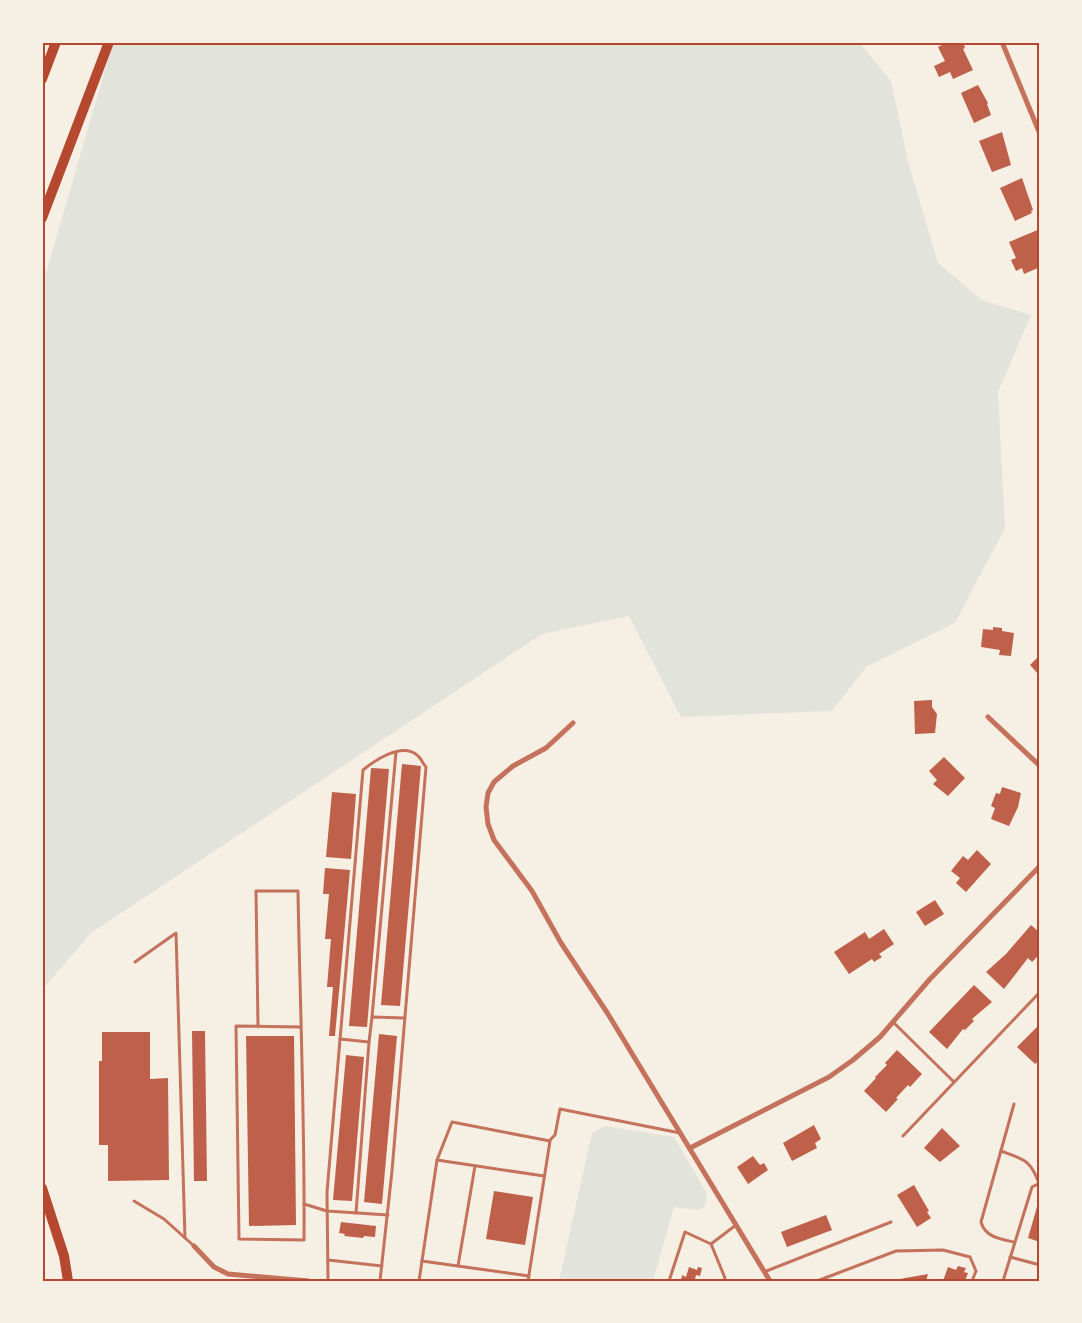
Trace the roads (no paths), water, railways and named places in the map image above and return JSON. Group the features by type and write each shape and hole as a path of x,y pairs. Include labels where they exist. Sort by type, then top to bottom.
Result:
{"highway":[{"path":"42,79 56,42"},
{"path":"42,218 109,42"},
{"path":"42,1188 64,1256 68,1281"}],"street":[{"path":"1002,42 1040,134"},
{"path":"988,717 1040,766"},
{"path":"573,723 546,748 513,766 494,782 488,793 486,807 488,824 494,840 532,891 561,943 608,1014 770,1281"},
{"path":"690,1148 829,1077 853,1060 880,1037 930,979 1040,866"},
{"path":"194,1246 214,1267 228,1274 309,1281"}],"lane":[{"path":"328,1281 327,1192 363,770 374,760 403,750 417,754 426,768 381,1281"},
{"path":"356,1213 369,1042 396,752"},
{"path":"258,1027 256,891 298,891 301,1027 304,1240 239,1239 236,1026 258,1027 301,1027"},
{"path":"135,962 176,933 185,1238"},
{"path":"903,1136 1040,992"},
{"path":"372,1017 405,1018"},
{"path":"893,1022 954,1082"},
{"path":"340,1039 369,1042"},
{"path":"1014,1104 981,1222 982,1228 987,1233 996,1238 1014,1242"},
{"path":"528,1281 549,1141 555,1136 560,1109 680,1132"},
{"path":"419,1281 437,1160 452,1122 549,1141"},
{"path":"1001,1151 1028,1162 1034,1169 1039,1183 1032,1187 1003,1281"},
{"path":"437,1160 544,1176"},
{"path":"458,1266 475,1166"},
{"path":"134,1201 164,1219 194,1246"},
{"path":"304,1204 327,1211 388,1215"},
{"path":"764,1272 891,1222"},
{"path":"711,1244 737,1224"},
{"path":"669,1281 685,1232 711,1244 725,1278 724,1281"},
{"path":"817,1281 896,1251 944,1250 970,1257 976,1271 972,1281"},
{"path":"1010,1257 1040,1265"},
{"path":"328,1260 382,1266"},
{"path":"422,1261 529,1276"}]}
